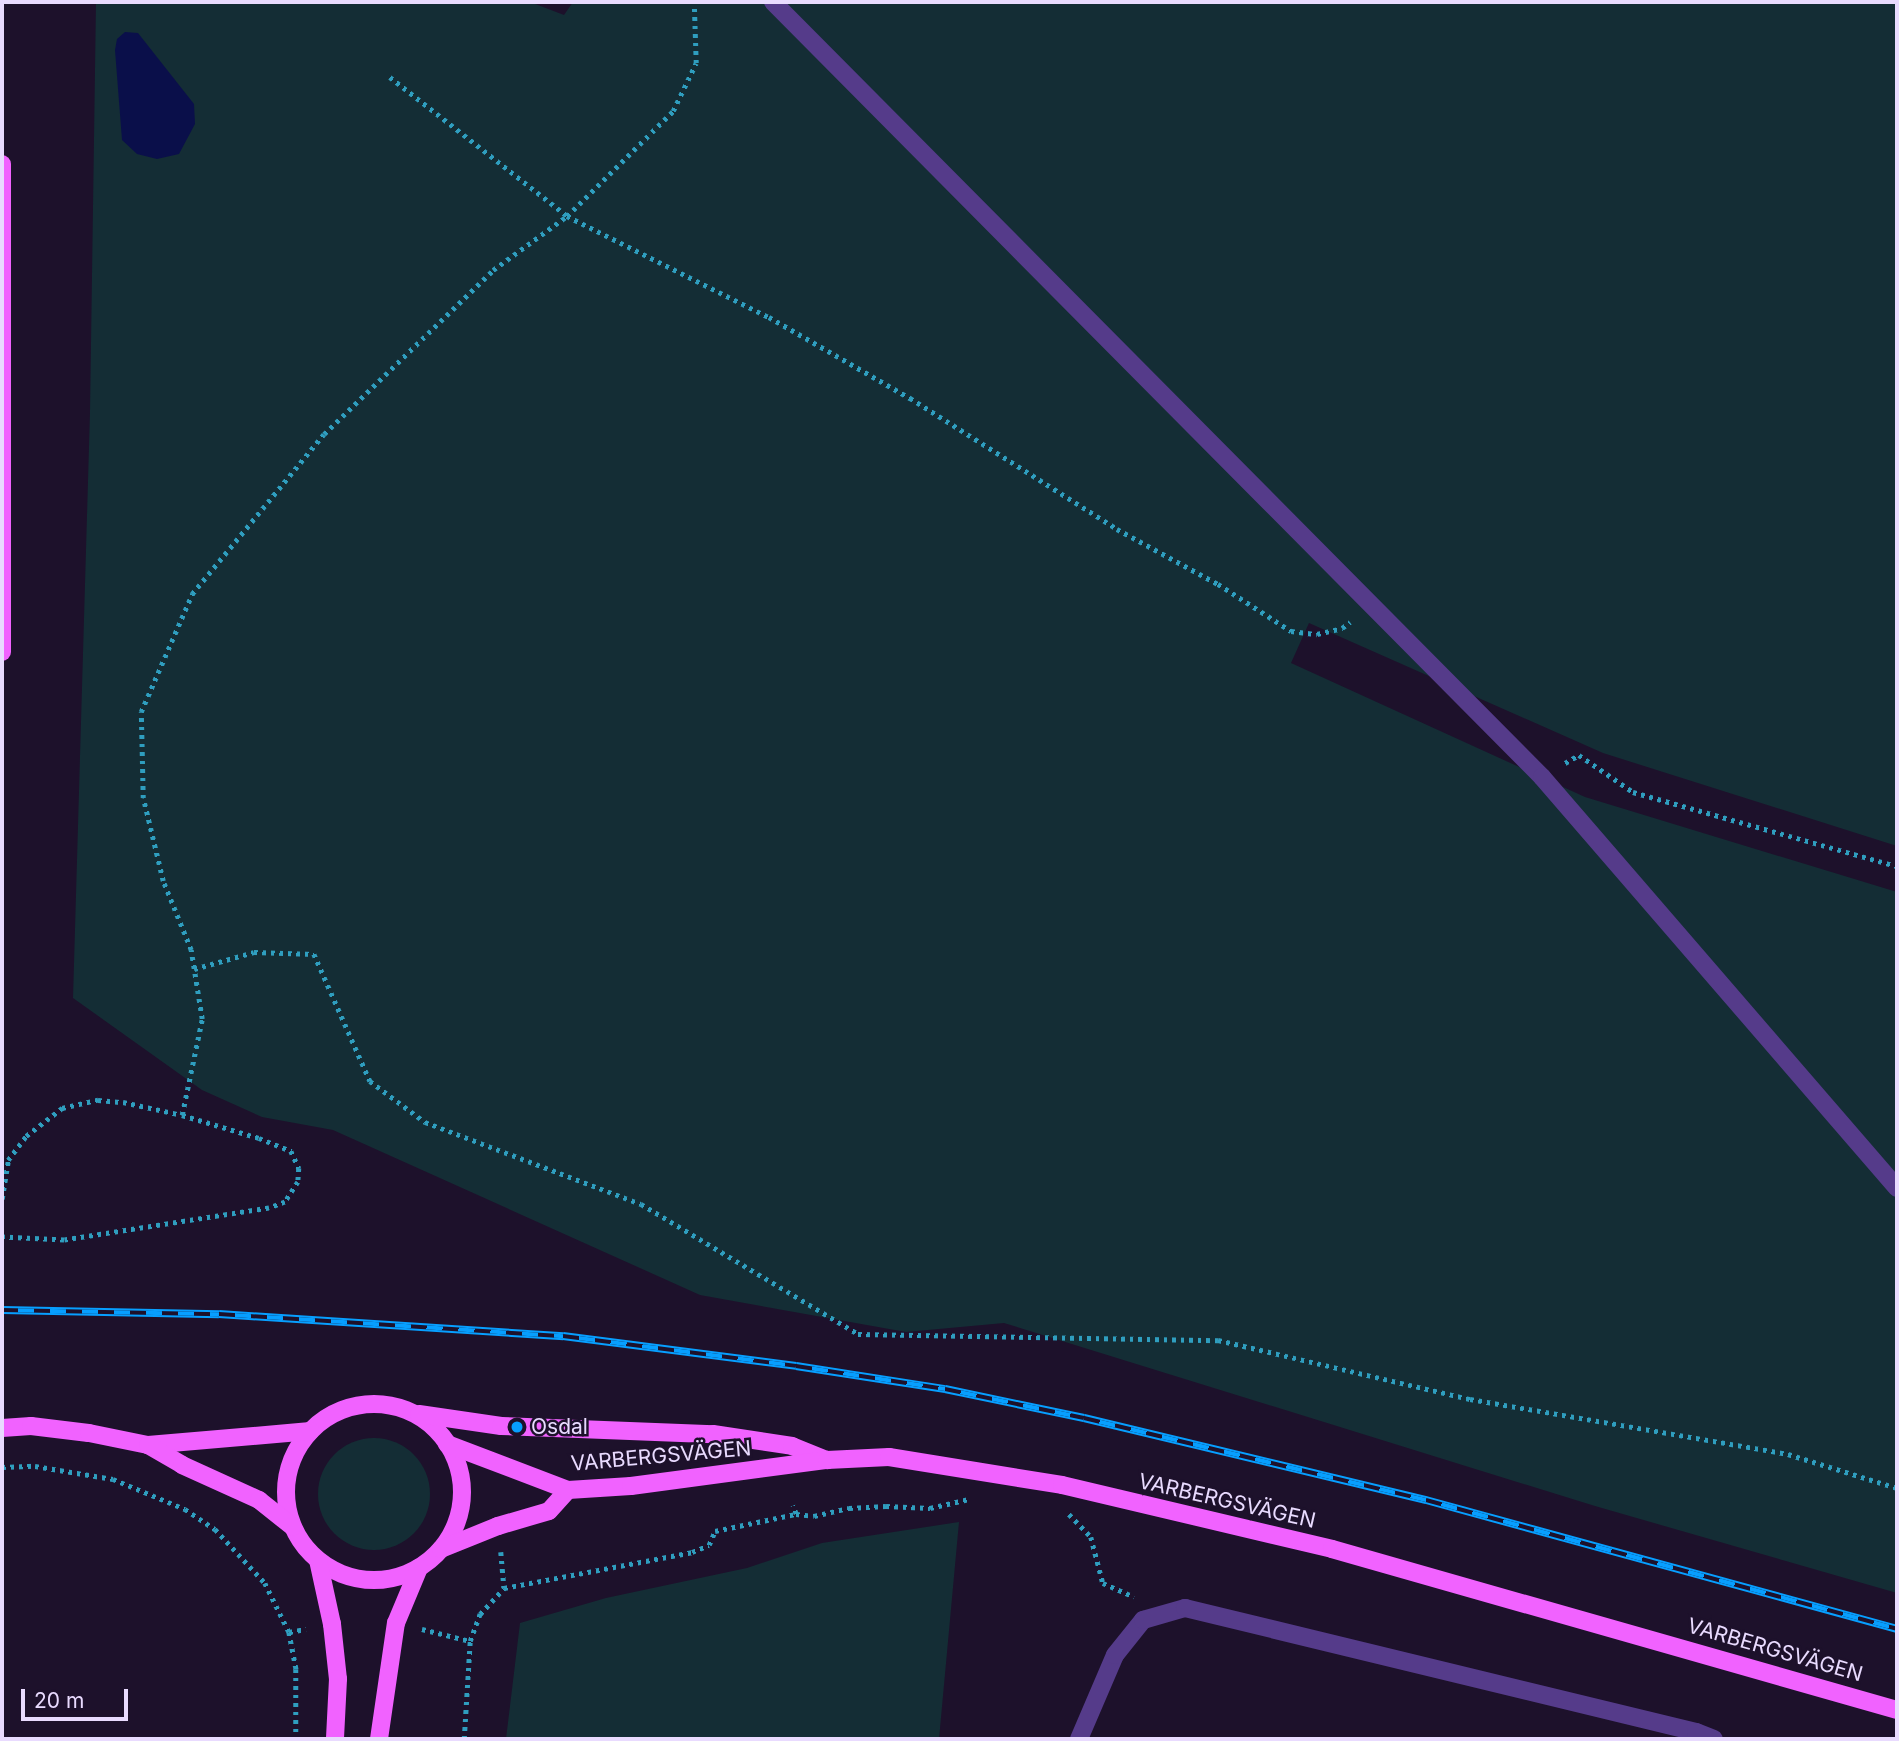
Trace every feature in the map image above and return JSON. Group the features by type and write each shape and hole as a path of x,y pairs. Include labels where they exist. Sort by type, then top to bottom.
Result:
{"main road":[{"path":"2,163 2,652"},
{"path":"293,1527 286,1499 289,1469 310,1431 332,1415 358,1406 386,1405 411,1413 501,1426 713,1434 792,1446 827,1460"},
{"path":"411,1413 431,1426 447,1444 458,1469 461,1497 455,1524 441,1549"},
{"path":"2,1428 31,1426 148,1445 310,1431"},
{"name":"VARBERGSVÄGEN","path":"447,1444 533,1474 568,1490 631,1486 827,1460 888,1457 1062,1485 1385,1563 1897,1710"},
{"path":"148,1445 182,1465 259,1500 293,1527 318,1560 349,1577 373,1580 397,1577 419,1568 441,1549 498,1526 549,1511 568,1490"},
{"path":"318,1560 332,1624 338,1679 335,1739"},
{"path":"379,1739 396,1623 419,1568"}],"street":[{"path":"773,2 1542,777 1897,1188"},
{"path":"1079,1739 1115,1655 1143,1620 1185,1608 1696,1732 1714,1739"}],"path":[{"path":"182,1115 202,1019 191,950 163,881 143,798 141,712 192,594 324,434 493,270 566,216 673,111 696,63 694,2"},
{"path":"390,77 566,216 769,317 909,398 1117,529 1217,584 1292,631 1317,634 1342,628 1373,604"},
{"path":"1542,777 1580,755 1633,792 1897,866"},
{"path":"194,969 254,952 314,954 370,1081 425,1122 640,1204 858,1334 1218,1340 1470,1399 1788,1454 1897,1488"},
{"path":"2,1199 8,1160 26,1136 62,1108 98,1100 123,1102 182,1115 259,1138 292,1151 299,1168 298,1182 285,1202 270,1208 64,1240 2,1237"},
{"path":"2,1467 35,1466 113,1479 185,1509 215,1529 265,1583 289,1632 296,1669 296,1739"},
{"path":"464,1739 470,1641 480,1615 504,1588 692,1552 709,1545 715,1531 796,1514 814,1516 849,1508 886,1506 930,1508 992,1496 1007,1475"},
{"path":"1062,1485 1070,1518 1091,1537 1103,1583 1170,1613"},
{"path":"793,1506 796,1514"}],"shaded area":[{"path":"96,2 530,2 564,15 573,2 1897,2 1897,846 1603,753 1309,623 1291,663 1585,797 1897,892 1897,1593 1595,1506 1004,1323 906,1332 700,1295 333,1130 262,1117 202,1090 73,998 90,412"},
{"path":"125,32 138,33 194,104 195,124 179,154 157,159 137,154 122,140 115,50 117,39"},
{"path":"374,1438 396,1442 414,1454 426,1472 430,1494 426,1516 414,1534 396,1546 374,1550 352,1546 334,1534 322,1516 318,1494 322,1472 334,1454 352,1442"},
{"path":"959,1522 939,1739 506,1739 520,1623 606,1598 747,1568 822,1543"}],"railway":[{"path":"2,1310 219,1314 563,1336 796,1366 945,1389 1084,1418 1426,1500 1897,1629"}],"place":[{"name":"Osdal","path":"517,1427"}]}
